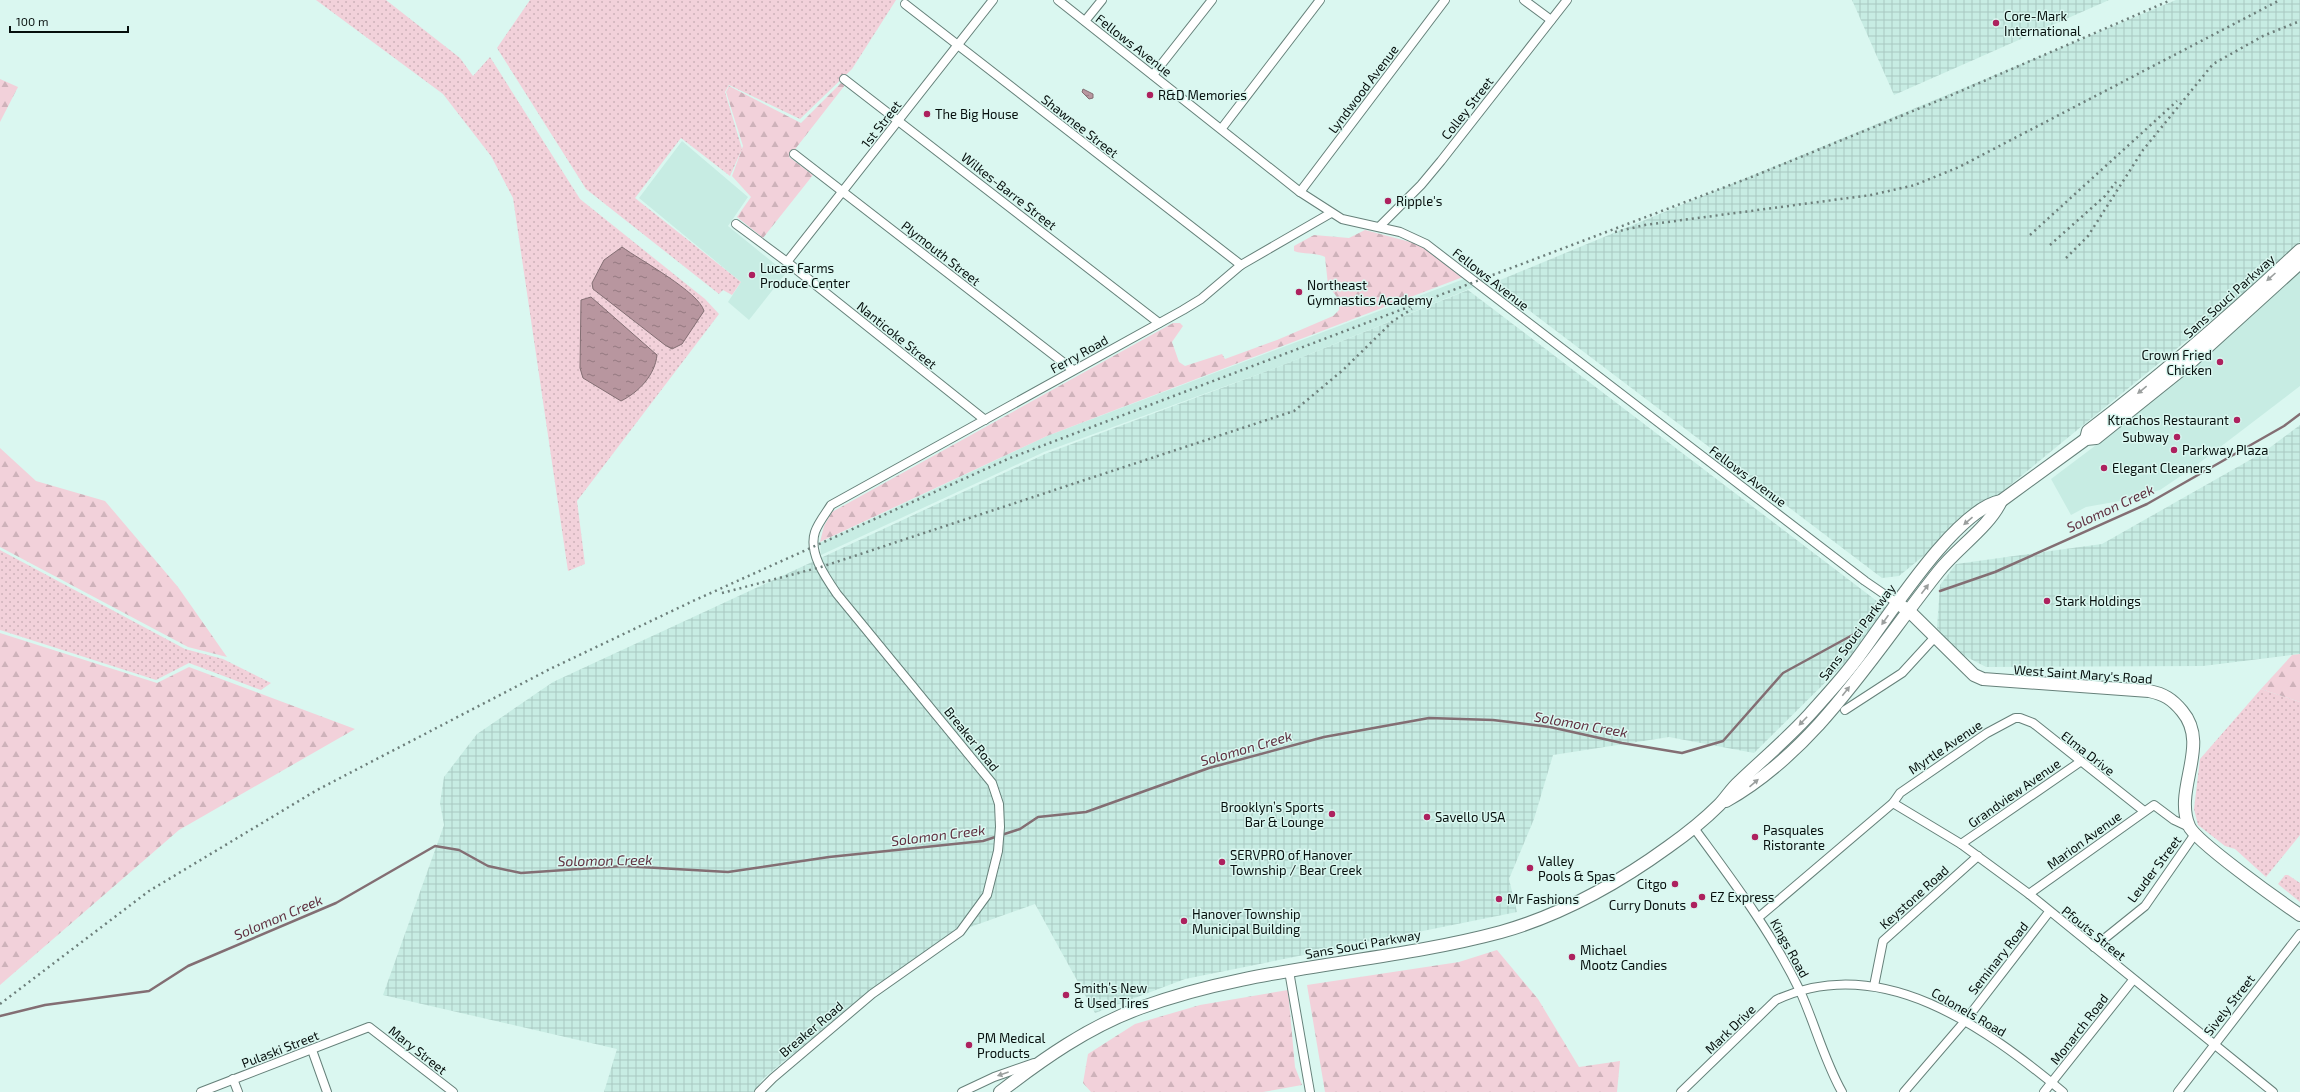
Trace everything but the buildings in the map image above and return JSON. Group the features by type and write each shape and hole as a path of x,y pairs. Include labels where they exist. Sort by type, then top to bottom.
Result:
{"main road":[{"name":"Sans Souci Parkway","path":"2086,439 2088,431 2143,389 2212,331 2300,250"},
{"name":"Sans Souci Parkway","path":"1000,1092 1040,1061 1101,1025 1136,1009 1216,985 1464,940 1502,931 1537,920 1606,888 1638,868 1694,828 1721,804 1736,785 1808,716 1854,663 1897,603 1932,558 1965,523 1990,503 2001,501 2086,439 2096,438 2172,377 2300,263"},
{"name":"Sans Souci Parkway","path":"1721,804 1747,789 1795,748 1833,708 1950,558 1995,514 2001,501"},
{"name":"West Saint Mary's Road","path":"1897,603 1909,611 1974,675 1983,679 2149,691 2168,697 2184,713 2194,739 2185,803 2192,830"},
{"path":"2192,830 2300,915"}],"street":[{"name":"1st Street","path":"787,262 843,193 993,0"},
{"name":"Fellows Avenue","path":"1058,0 1222,128 1300,192 1342,219 1380,226 1413,236 1426,244 1865,581 1897,603"},
{"path":"1085,21 1102,0"},
{"path":"1153,75 1212,0"},
{"path":"1222,128 1320,0"},
{"name":"Lyndwood Avenue","path":"1300,192 1445,0"},
{"path":"1524,0 1551,20"},
{"name":"Colley Street","path":"1380,226 1421,185 1441,161 1567,0"},
{"name":"Shawnee Street","path":"905,4 957,47 1241,265"},
{"name":"Wilkes-Barre Street","path":"844,79 899,120 1159,323"},
{"name":"Plymouth Street","path":"794,154 1073,370"},
{"name":"Ferry Road","path":"831,505 1201,299 1241,265 1332,213"},
{"name":"Nanticoke Street","path":"736,224 787,262 985,420"},
{"name":"Breaker Road","path":"759,1092 784,1068 872,994 960,932 987,895 998,851 1000,827 999,804 992,783 837,594 826,577 813,545 815,532 831,505"},
{"path":"1845,710 1902,673 1935,637"},
{"name":"Elma Drive","path":"2015,718 2020,718 2033,723 2080,762 2144,811"},
{"name":"Myrtle Avenue","path":"1759,917 1893,803 1900,793 1992,730 2015,718"},
{"name":"Grandview Avenue","path":"1961,844 2080,762"},
{"name":"Pfouts Street","path":"1893,803 1961,844 2029,894 2132,980 2273,1092"},
{"name":"Marion Avenue","path":"2029,894 2154,805 2174,820 2192,830"},
{"name":"Kings Road","path":"1694,828 1759,917 1800,992 1842,1092"},
{"name":"Leuder Street","path":"2094,947 2145,906 2192,830"},
{"name":"Keystone Road","path":"1874,986 1883,941 1978,856"},
{"name":"Seminary Road","path":"1904,1092 1965,1020 2049,912"},
{"name":"Sively Street","path":"2178,1092 2300,934"},
{"path":"1289,971 1310,1092"},
{"name":"Monarch Road","path":"2044,1092 2132,980"},
{"name":"Colonels Road","path":"1800,992 1828,986 1874,986 1920,998 1965,1020 2005,1047 2063,1092"},
{"name":"Mark Drive","path":"1681,1092 1776,1000 1800,992"},
{"name":"Pulaski Street","path":"201,1092 368,1027"},
{"name":"Mary Street","path":"368,1027 452,1092"},
{"path":"312,1050 328,1092"},
{"path":"962,1092 994,1077 1040,1061"},
{"path":"233,1079 238,1092"}],"shaded area":[{"path":"1852,0 2109,0 1894,95"},
{"path":"2176,0 2300,0 2300,242 2241,296 1899,576 1882,578 1493,283"},
{"path":"682,141 748,197 728,226 786,273 749,320 728,302 741,282 639,198"},
{"path":"2300,269 2300,386 2194,467 2160,490 2120,501 2086,507 2071,515 2051,479 2128,421"},
{"path":"1464,279 1474,287 1278,367 1044,452 821,555 820,543 1047,436"},
{"path":"1468,290 1886,608 1851,657 1754,753 1669,737 1553,755 1534,819 1509,879 1517,912 1185,979 1095,1013 1035,904 959,931 784,1061 763,1079 754,1092 604,1092 617,1049 383,995 444,825 440,803 444,777 477,734 553,682 1045,454 1278,367"},
{"path":"2300,425 2300,654 2203,666 1986,667 1959,653 1937,628 1940,585 1956,564 2102,544 2264,452"}],"green space":[{"path":"316,0 386,0 460,58 473,76 490,57 580,199 705,299 719,314 577,501 585,564 568,571 513,198 491,156 443,94"},
{"path":"530,0 896,0 852,69 800,119 729,85 725,92 742,149 730,176 681,138 635,198 741,282 732,295 723,290 719,294 586,189 497,48"},
{"path":"0,79 18,87 0,122"},
{"path":"841,83 845,85 789,157 813,175 763,238 737,217 751,197 732,176 743,146 726,92 729,86 801,123"},
{"path":"1365,230 1418,244 1463,277 1047,436 820,542 824,526 832,512 1173,323 1180,323 1183,326 1172,342 1179,362 1185,366 1222,354 1225,359 1277,340 1333,316 1339,310 1339,300 1328,285 1325,257 1294,251 1294,246 1314,235 1349,238"},
{"path":"0,448 36,481 105,501 178,587 227,657 188,647 0,547"},
{"path":"0,550 185,649 223,659 271,683 261,690 189,663 156,680 0,630"},
{"path":"0,633 157,683 189,667 355,729 179,830 0,985"},
{"path":"2300,654 2300,702 2261,689 2292,655"},
{"path":"2261,689 2300,702 2300,835 2266,877 2235,849 2225,846 2198,825 2194,809 2200,759"},
{"path":"2285,875 2288,875 2300,883 2300,902 2278,884"},
{"path":"1497,950 1538,999 1579,1067 1620,1061 1617,1092 1325,1092 1307,985 1459,962"},
{"path":"1288,990 1295,1067 1302,1085 1263,1092 1091,1092 1083,1083 1088,1054 1135,1024 1200,1005"}],"water":[{"path":"1083,89 1093,94 1093,98 1089,99 1082,92"},
{"path":"622,247 681,286 700,303 704,311 682,344 672,349 665,345 593,289 592,283 604,260"},
{"path":"591,297 657,355 653,369 645,382 634,393 621,401 583,378 580,368 581,300"}],"waterway":[{"name":"Solomon Creek","path":"1940,591 1995,572 2147,504 2284,426 2300,414"},
{"name":"Solomon Creek","path":"0,1016 45,1005 149,991 188,966 336,903 435,846 459,850 488,866 521,873 623,866 728,872 829,857 983,841 1020,829 1038,817 1086,812 1209,768 1324,737 1429,718 1493,720 1550,727 1622,743 1682,753 1723,741 1783,673 1858,632"}],"railway":[{"path":"0,1004 149,891 317,790 550,669 693,601 1010,458 1754,176 1940,100 2171,0"},
{"path":"1615,232 1645,225 1871,195 1915,185 1959,167 2280,0"},
{"path":"2066,258 2088,236 2143,150 2213,64 2263,36 2300,21"},
{"path":"2030,235 2177,101"},
{"path":"2050,245 2105,196 2116,182"},
{"path":"722,593 821,567 1294,411 1343,370 1393,321 1412,309"}],"place":[{"name":"Core-Mark International","path":"1996,23"},
{"name":"R&D Memories","path":"1150,95"},
{"name":"The Big House","path":"927,114"},
{"name":"Ripple's","path":"1388,201"},
{"name":"Lucas Farms Produce Center","path":"752,275"},
{"name":"Northeast Gymnastics Academy","path":"1299,292"},
{"name":"Crown Fried Chicken","path":"2220,362"},
{"name":"Ktrachos Restaurant","path":"2237,420"},
{"name":"Subway","path":"2177,437"},
{"name":"Parkway Plaza","path":"2174,450"},
{"name":"Elegant Cleaners","path":"2104,468"},
{"name":"Stark Holdings","path":"2047,601"},
{"name":"Brooklyn’s Sports Bar & Lounge","path":"1332,814"},
{"name":"Savello USA","path":"1427,817"},
{"name":"Pasquales Ristorante","path":"1755,837"},
{"name":"SERVPRO of Hanover Township / Bear Creek","path":"1222,862"},
{"name":"Valley Pools & Spas","path":"1530,868"},
{"name":"Citgo","path":"1675,884"},
{"name":"EZ Express","path":"1702,897"},
{"name":"Mr Fashions","path":"1499,899"},
{"name":"Curry Donuts","path":"1694,905"},
{"name":"Hanover Township Municipal Building","path":"1184,921"},
{"name":"Michael Mootz Candies","path":"1572,957"},
{"name":"Smith’s New & Used Tires","path":"1066,995"},
{"name":"PM Medical Products","path":"969,1045"}]}
